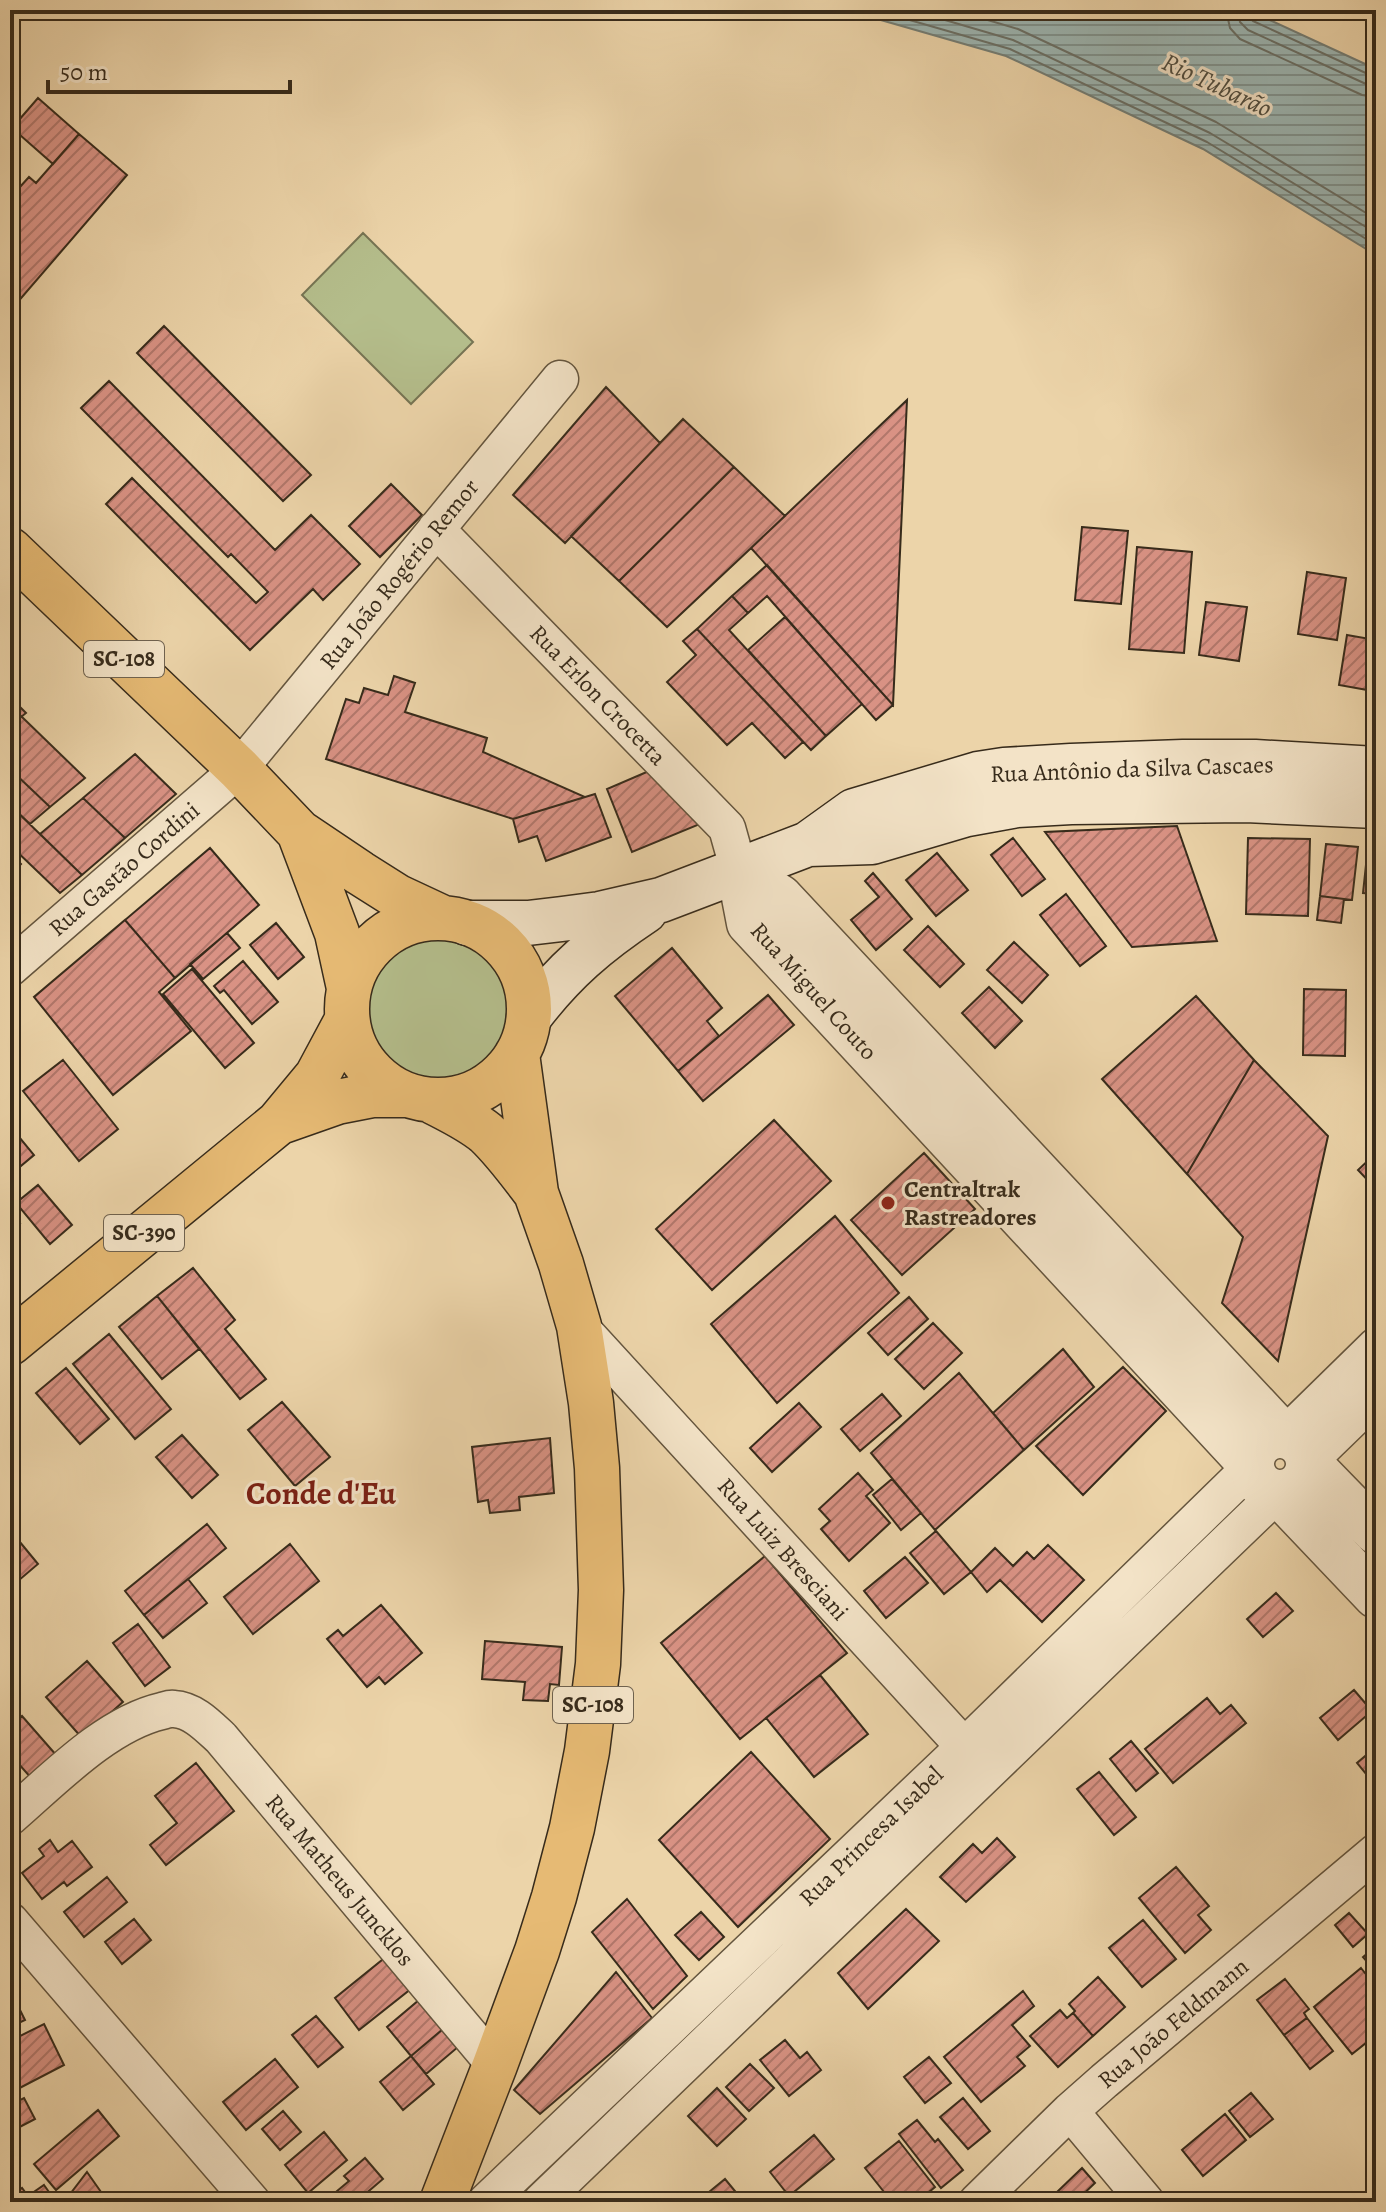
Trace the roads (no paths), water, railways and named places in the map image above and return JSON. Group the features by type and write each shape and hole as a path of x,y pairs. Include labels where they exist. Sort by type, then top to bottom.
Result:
{"main road":[{"name":"SC-108","path":"10,550 239,769 299,832 398,897 455,920"},
{"name":"SC-108","path":"299,832 337,933 348,1004"},
{"path":"455,920 494,937 514,959 527,987 523,1035 501,1075 481,1090 456,1099 418,1098 384,1083 366,1066 353,1044 348,1004 362,959 384,936 412,922 455,920"},
{"name":"SC-390","path":"10,1343 278,1123 317,1076 348,1004"},
{"name":"SC-108","path":"442,2202 537,1951 572,1828 587,1751 598,1664 601,1590 597,1468 591,1403 579,1326 536,1193 523,1035"},
{"name":"SC-390","path":"278,1123 337,1102 373,1095 418,1098"},
{"name":"SC-108","path":"418,1098 463,1117 486,1133 536,1193"}],"street":[{"name":"Rua João Rogério Remor","path":"239,769 560,379"},
{"name":"Rua Erlon Crocetta","path":"436,529 727,828 739,871"},
{"name":"Rua Antônio da Silva Cascaes","path":"455,920 528,923 600,914 661,900 808,844 854,811 955,779 1004,770 1071,784 1183,762 1314,783 1376,806"},
{"name":"Rua Gastão Cordini","path":"10,968 239,769"},
{"name":"Rua Antônio da Silva Cascaes","path":"1314,783 1376,769"},
{"name":"Rua Miguel Couto","path":"739,871 780,897 1376,1532"},
{"name":"Rua Miguel Couto","path":"739,871 749,923 1376,1596"},
{"name":"Rua Antônio da Silva Cascaes","path":"523,1035 550,989 577,961 661,900"},
{"path":"1029,1226 1063,1199"},
{"path":"1146,1352 1177,1322"},
{"name":"Rua Luiz Bresciani","path":"579,1326 976,1760"},
{"path":"1296,1449 1376,1346"},
{"path":"1296,1449 1376,1396"},
{"path":"1265,1479 1288,1491 1303,1480 1296,1449"},
{"name":"Rua Princesa Isabel","path":"541,2202 976,1760 1265,1479"},
{"name":"Rua Matheus Juncklos","path":"10,1817 114,1732 148,1714 174,1708 198,1717 221,1738 495,2065"},
{"name":"Rua Princesa Isabel","path":"486,2202 976,1760"},
{"name":"Rua João Feldmann","path":"977,2202 1070,2111 1376,1852"},
{"path":"10,1921 245,2200"},
{"path":"1070,2111 1146,2202"}],"water":[{"name":"Rio Tubarão","path":"846,10 1248,10 1376,69 1376,255 1203,149 1006,56"}],"place":[{"name":"Centraltrak Rastreadores","path":"888,1203"}],"district":[{"name":"Conde d'Eu","path":"321,1493"}]}
